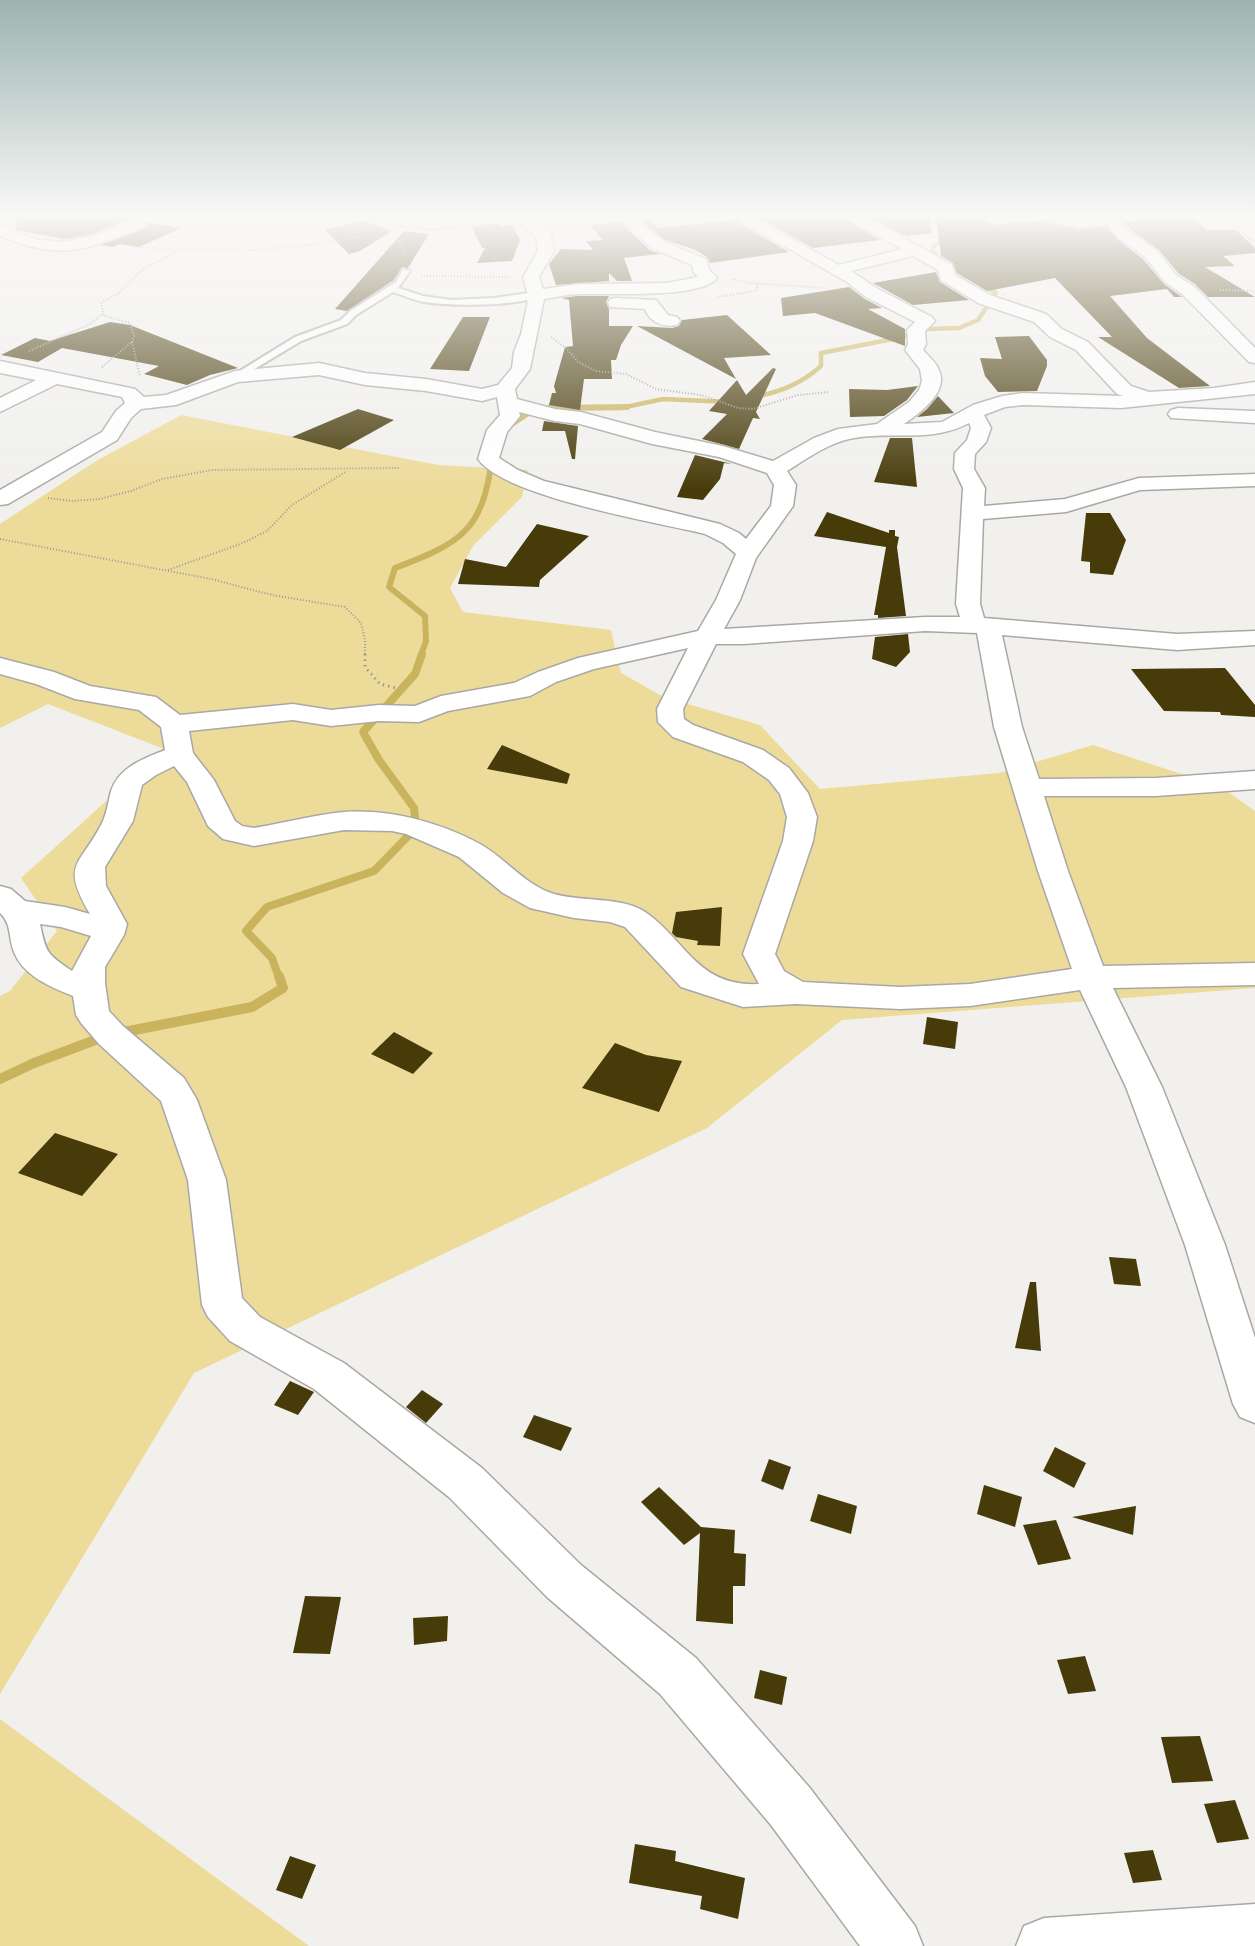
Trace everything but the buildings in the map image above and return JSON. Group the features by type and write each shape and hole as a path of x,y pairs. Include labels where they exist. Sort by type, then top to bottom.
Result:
{"street":[{"path":"533,309 521,369 506,396 510,416 497,430 488,455 491,462 505,472 554,492 712,529 731,537 748,553"},
{"path":"654,309 657,316 671,321"},
{"path":"882,429 901,418 927,394 932,381 931,371 915,356 914,350 917,344 916,330 926,321 904,309"},
{"path":"1013,309 1040,318 1056,333 1082,346 1124,390 1142,400 1144,408 1165,413 1255,417"},
{"path":"1207,309 1255,358"},
{"path":"0,367 128,393 134,400 169,401 235,377 319,369 365,379 482,395 506,396 555,415 581,418 652,438 723,452 775,469 785,485 782,506 748,553 728,600 670,709 671,722 684,731 753,756 780,774 794,793 802,817 798,841 759,954 772,978 796,993"},
{"path":"0,406 63,380"},
{"path":"775,469 821,442 845,433 882,429 919,431 947,427 973,413 1002,402 1023,399 1090,402 1142,400 1181,394 1214,394 1255,388"},
{"path":"3,497 110,436 134,400"},
{"path":"973,413 981,428 976,442 965,453 964,469 975,488 968,604 981,626 1008,727 1053,871 1090,977 1149,1097 1205,1245 1255,1404"},
{"path":"972,513 1066,505 1139,484 1255,480"},
{"path":"895,1946 790,1806 678,1676 564,1581 466,1483 329,1376 245,1329 222,1305 207,1180 189,1122 171,1087 111,1035 93,1015 89,989 89,967 111,924 90,887 89,874 92,862 119,819 129,782 177,739 269,714 305,713 331,718 380,713 410,715 452,702 521,690 547,677 609,657 708,636 744,637 925,624 981,626 1177,642 1253,644"},
{"path":"0,666 45,678 84,693 147,703 177,739 223,826 233,833 254,837 344,821 392,822 416,828 470,850 514,886 541,901 574,908 614,912 636,920 693,979 743,996 796,993 900,998 970,995 1090,977 1255,974"},
{"path":"1027,788 1156,787 1255,780"},
{"path":"9,903 109,931"},
{"path":"9,903 23,916 30,952 43,967 61,979 89,989"},
{"path":"1044,1946 1255,1932"}],"lane":[{"path":"235,377 298,339 344,322 360,309"}],"path":[{"path":"63,380 106,365 132,342 134,336 130,323 106,317 103,309"},
{"path":"24,353 90,324 104,313"},
{"path":"531,327 557,340 578,362 596,371 626,374 649,387 701,395 726,406 753,409 798,395 829,392"},
{"path":"132,342 140,374 134,400"},
{"path":"3,497 86,501 116,496 162,479 212,471 277,468 349,470 399,468"},
{"path":"167,571 237,547 252,539 276,524 284,511 319,486 349,470"},
{"path":"0,539 167,571 272,595 345,607 361,623 365,640 364,667 373,678 380,684 400,689 431,710"}],"shaded area":[{"path":"181,415 438,465 528,470 522,497 473,546 450,588 463,612 611,630 621,673 664,697 760,725 820,789 999,773 1093,745 1221,787 1255,811 1255,988 842,1020 707,1128 194,1373 0,1694 0,996 10,991 57,931 21,878 164,749 48,704 0,728 0,524 96,461"},
{"path":"0,1719 309,1946 0,1946"}],"waterway":[{"path":"754,397 773,393 806,378 821,366 821,353 898,338 927,329 959,328 978,320 985,309"},
{"path":"626,407 663,399 729,402"},
{"path":"550,408 626,407"},
{"path":"550,408 626,407"},
{"path":"506,428 528,413 550,408"},
{"path":"421,655 426,641 425,616 389,587 395,568 437,551 465,531 475,518 482,502 492,458"},
{"path":"279,978 272,958 246,931 267,907 374,871 416,828 414,808 379,760 363,732 415,674 422,654"},
{"path":"119,1033 252,1007 283,988 279,976"},
{"path":"0,1079 34,1063 106,1036"}]}
